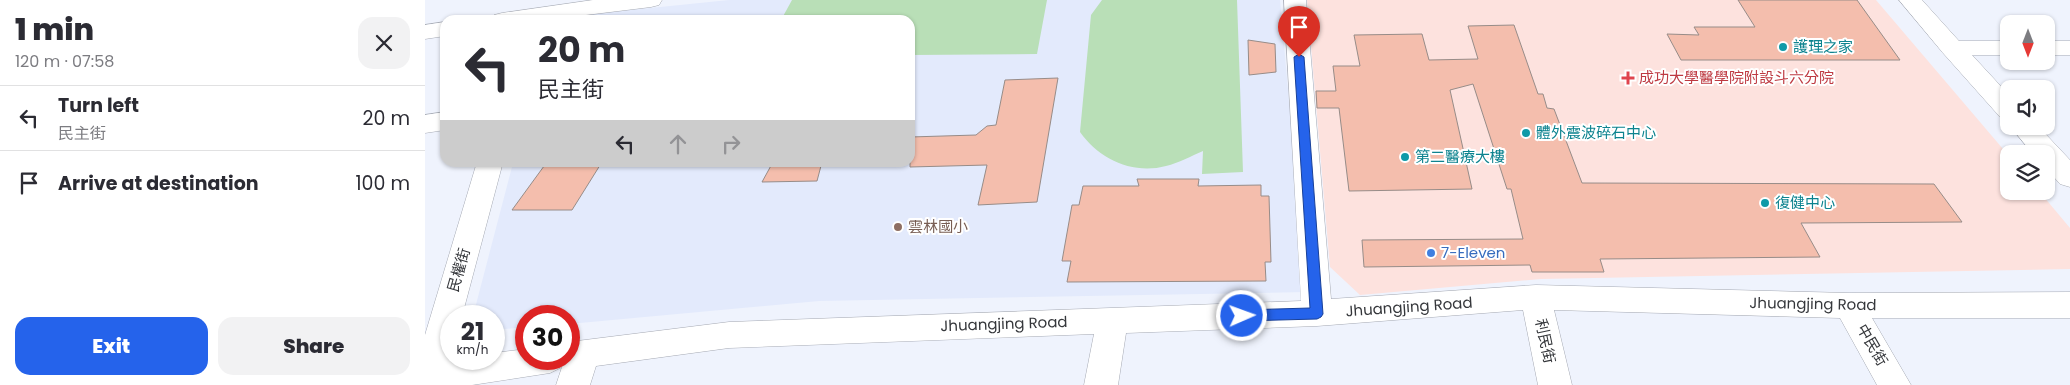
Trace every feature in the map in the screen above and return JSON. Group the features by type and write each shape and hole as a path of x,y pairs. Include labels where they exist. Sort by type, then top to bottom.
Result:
{"street":[{"path":"534,15 651,0"},
{"path":"1295,0 1317,314"},
{"path":"1910,0 2000,101"},
{"path":"425,32 440,30"},
{"path":"1951,48 2000,48"},
{"path":"2055,48 2070,48"},
{"path":"425,124 440,121"},
{"path":"2031,135 2070,177"},
{"name":"民權街","path":"427,377 489,167"},
{"name":"Jhuangjing Road","path":"580,354 729,335 1317,314 1536,297 1849,306 2070,305"},
{"name":"利民街","path":"1536,297 1555,385"},
{"name":"中民街","path":"1849,306 1894,385"},
{"path":"1101,385 1112,320"},
{"path":"427,377 515,364"},
{"path":"573,385 574,370"}],"shaded area":[{"name":"雲林國小","path":"729,0 1280,0 1306,292 819,301 580,323 580,305 515,305 515,328 505,329 505,305 476,305 512,167 915,167 915,15 582,15"},
{"name":"成功大學醫學院附設斗六分院","path":"1307,0 1876,0 2000,145 2000,200 2047,200 2070,228 2070,269 1541,279 1360,295 1330,267"}],"green space":[{"path":"792,0 1047,0 1037,54 915,55 915,15 784,15"},
{"path":"1102,0 1237,0 1243,172 1202,174 1203,151 1166,166 1141,168 1129,166 1107,157 1088,142 1080,132 1091,15"}],"building":[{"name":"護理之家","path":"1738,0 1857,0 1900,60 1681,60 1667,34 1699,35 1694,27 1755,27"},
{"path":"1514,25 1538,94 1543,94 1547,108 1554,109 1582,183 1934,184 1962,222 1801,223 1820,257 1600,259 1604,272 1532,272 1530,265 1364,267 1362,240 1523,239 1511,189 1507,189 1473,84 1450,90 1472,189 1349,191 1339,108 1317,108 1316,91 1336,91 1333,66 1360,66 1354,35 1422,34 1429,60 1478,59 1468,26"},
{"path":"1248,40 1275,44 1276,72 1249,75"},
{"path":"1058,78 1037,202 978,205 987,165 915,167 915,137 976,135 987,126 996,125 1005,80"},
{"path":"543,167 599,167 572,210 512,210"},
{"path":"770,167 821,167 817,181 762,182"},
{"path":"1137,179 1199,179 1198,186 1261,185 1261,196 1269,196 1271,262 1265,262 1266,281 1067,282 1071,261 1062,261 1072,205 1079,205 1083,186 1139,186"}],"place":[{"name":"護理之家","path":"1783,47"},
{"name":"成功大學醫學院附設斗六分院","path":"1628,78"},
{"name":"體外震波碎石中心","path":"1526,133"},
{"name":"第二醫療大樓","path":"1405,157"},
{"name":"復健中心","path":"1765,203"},
{"name":"雲林國小","path":"898,227"},
{"name":"7-Eleven","path":"1431,253"}],"route":[{"path":"1242,316 1317,314 1299,57"}]}
